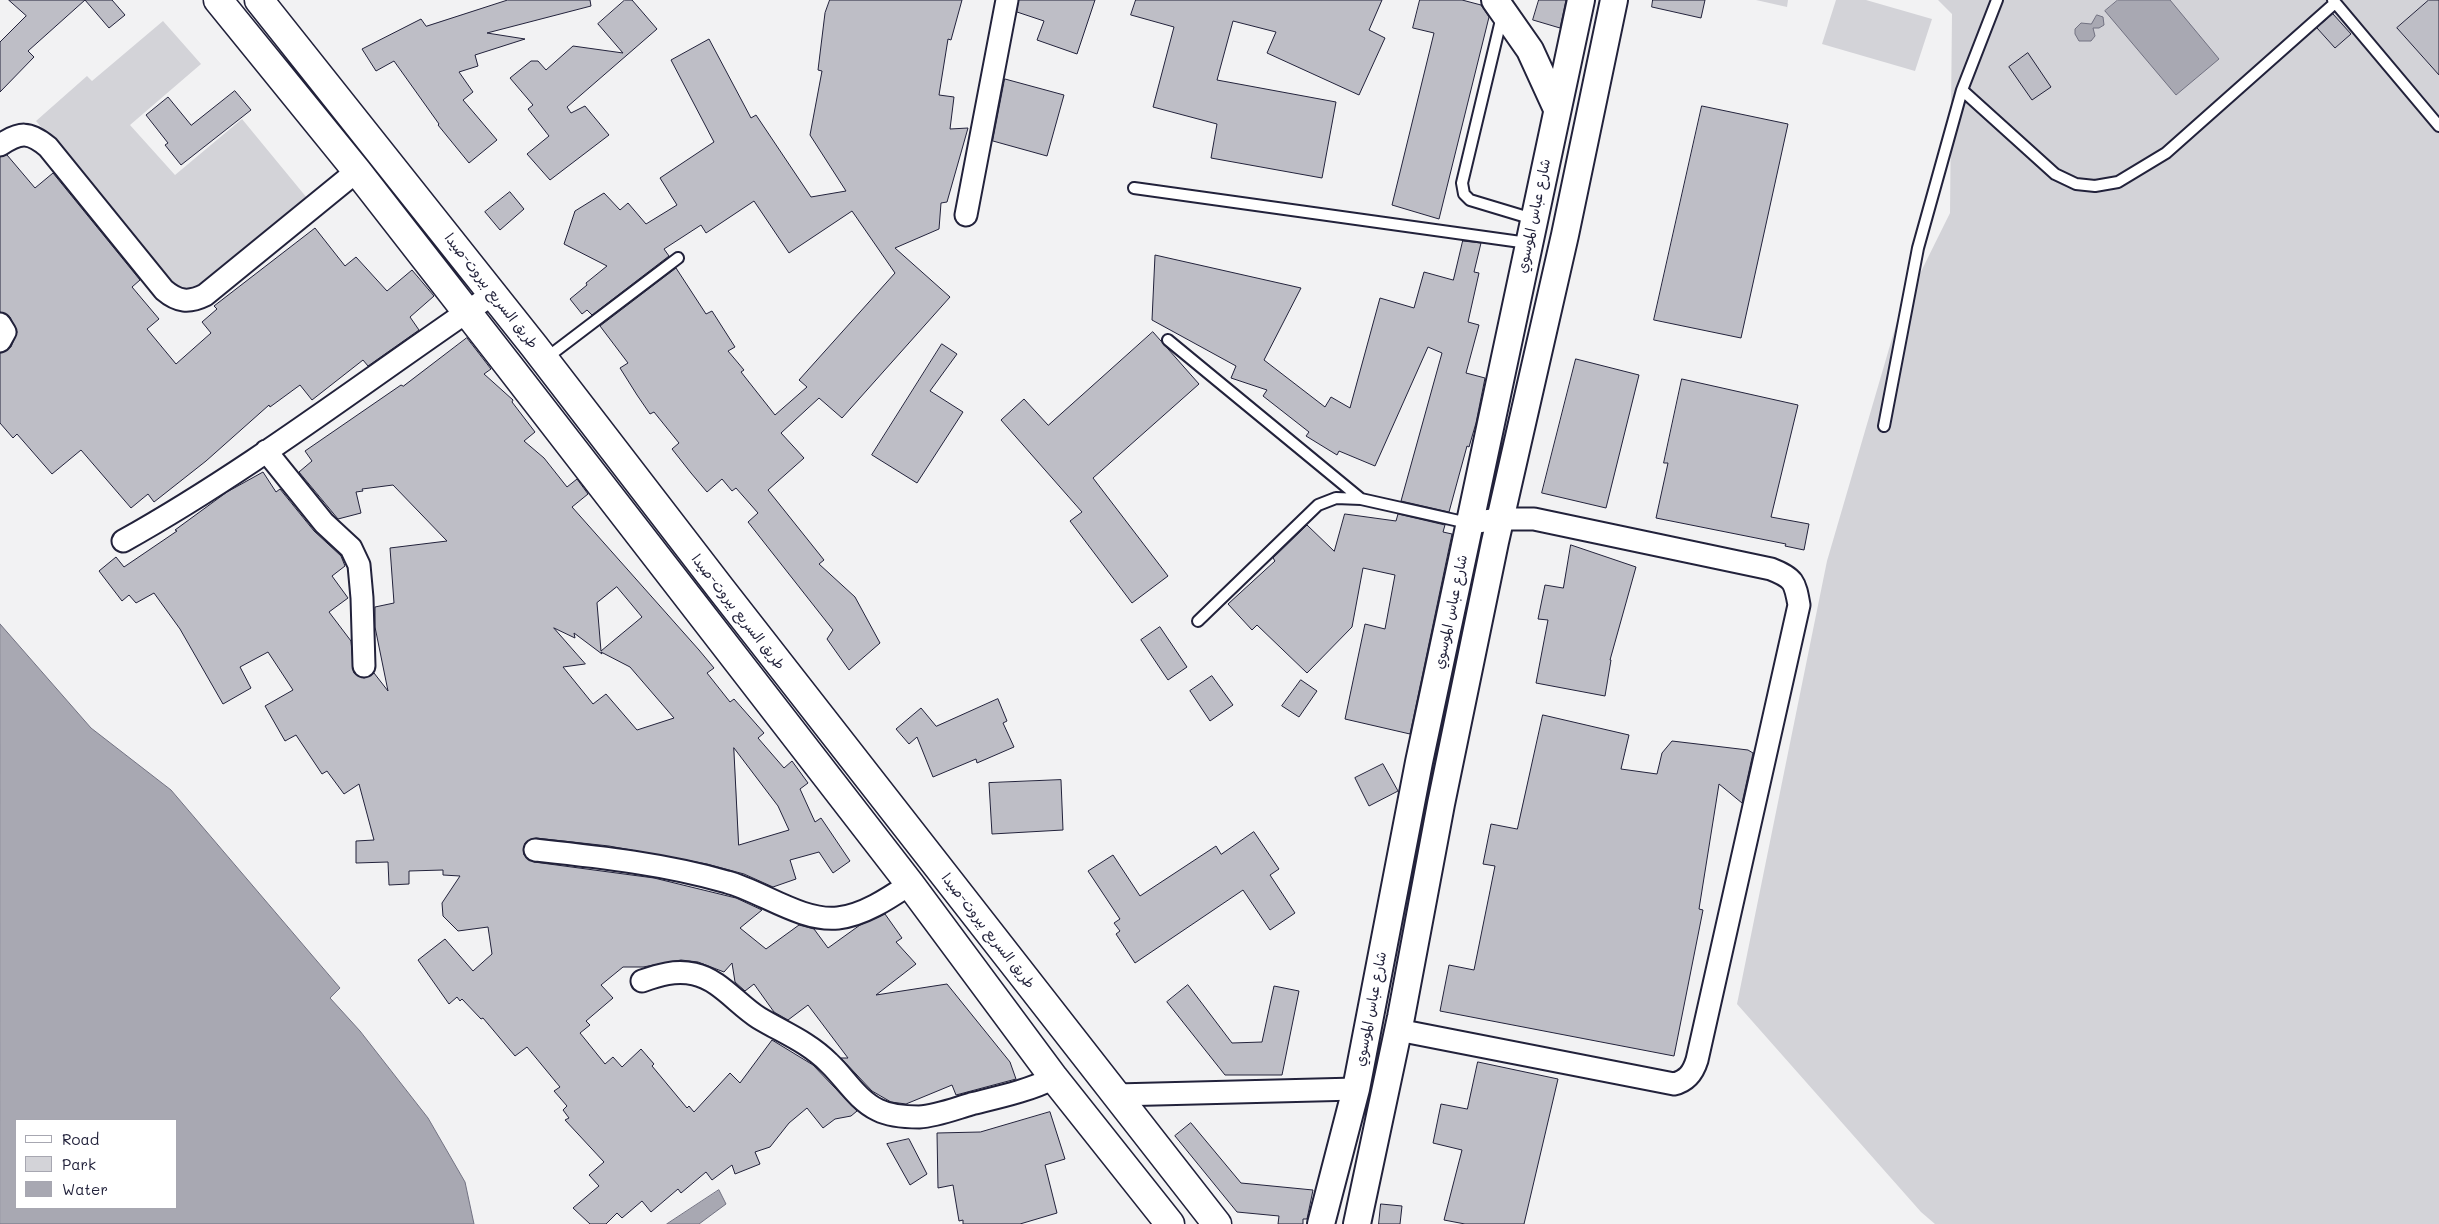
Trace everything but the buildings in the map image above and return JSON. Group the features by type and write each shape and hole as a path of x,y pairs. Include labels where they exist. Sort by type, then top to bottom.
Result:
{"highway":[{"path":"218,0 357,171 910,884 1054,1078 1170,1224"},
{"name":"طريق السريع بيروت-صيدا","path":"259,0 544,359 721,590 1217,1224"}],"street":[{"path":"966,215 1007,0"},
{"name":"شارع عباس الموسوي","path":"1321,1224 1356,1090 1419,762 1581,0"},
{"name":"شارع عباس الموسوي","path":"1357,1224 1398,1030 1441,804 1500,519 1565,235 1614,0"},
{"path":"1499,5 1530,50 1557,109"},
{"path":"0,145 19,135 30,135 38,138 48,147 164,290 181,301 194,300 205,295 357,171"},
{"path":"123,541 168,516 266,451 493,294"},
{"path":"0,324 5,332 0,341"},
{"path":"266,451 324,523 352,548 359,565 364,666"},
{"path":"1398,1030 1674,1084 1683,1082 1690,1076 1697,1060 1799,605 1796,587 1789,576 1771,569 1534,519 1500,519 1469,524"},
{"path":"535,850 597,857 706,877 755,892 815,916 827,918 839,918 878,904 910,884"},
{"path":"642,981 679,972 695,974 706,978 760,1018 804,1042 830,1064 852,1090 868,1104 878,1110 891,1114 921,1117 1034,1087 1054,1078"},
{"path":"1116,1095 1356,1090"}],"lane":[{"path":"1884,426 1918,248 1962,90 1997,0"},
{"path":"1962,90 2055,174 2076,184 2095,186 2118,182 2166,153 2334,1 2439,126"},
{"path":"1499,5 1462,183 1464,194 1470,200 1531,231"},
{"path":"1134,188 1531,231"},
{"path":"544,359 678,258"},
{"path":"1168,340 1361,500"},
{"path":"1198,621 1318,505 1336,498 1361,500 1469,524"}],"green space":[{"path":"1756,0 1788,0 1787,7"},
{"path":"1836,0 1866,0 1932,19 1915,71 1822,44"},
{"path":"1938,0 2439,0 2439,1224 1935,1224 1921,1212 1737,1004 1827,561 1898,318 1950,213 1952,14"},
{"path":"163,21 201,64 130,125 175,175 242,119 307,198 228,264 184,295 36,121 87,76 92,81"}],"water":[{"path":"2118,0 2170,0 2219,59 2176,95 2105,11"},
{"path":"2097,15 2103,17 2104,25 2099,28 2093,28 2095,36 2091,41 2079,41 2075,34 2075,29 2081,23 2091,24"},
{"path":"0,624 91,728 171,790 340,988 330,998 360,1031 428,1118 465,1182 474,1224 0,1224"},
{"path":"719,1190 726,1204 699,1224 667,1224"}]}
